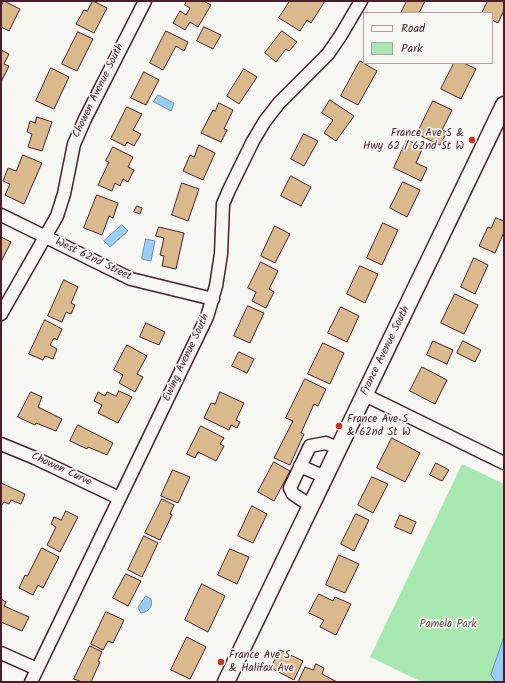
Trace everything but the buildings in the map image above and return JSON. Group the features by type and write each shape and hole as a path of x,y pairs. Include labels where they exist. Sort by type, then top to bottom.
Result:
{"main road":[{"name":"France Avenue South","path":"228,681 504,105"}],"street":[{"name":"Chowen Avenue South","path":"1,314 57,216 62,201 74,144 84,119 145,1"},
{"name":"Ewing Avenue South","path":"31,682 197,340 213,299 221,254 223,204 253,141 265,121 279,103 328,54 361,1"},
{"name":"West 62nd Street","path":"1,215 131,279 213,299"},
{"path":"365,395 504,463"},
{"path":"311,506 293,494 290,488 300,466 310,446 326,443 339,449"},
{"name":"Chowen Curve","path":"1,444 36,458 119,498"},
{"path":"300,466 325,478"},
{"path":"1,653 37,669"}],"green space":[{"name":"Pamela Park","path":"462,464 504,484 504,682 422,682 370,657"}],"water":[{"path":"158,95 174,103 171,111 154,102"},
{"path":"122,225 128,231 110,247 104,241"},
{"path":"146,239 155,241 151,261 142,259"},
{"path":"146,596 151,599 151,606 148,610 141,613 138,608"},
{"path":"504,637 504,682 496,682 491,675"}],"place":[{"name":"France Ave S & Hwy 62 / 62nd St W","path":"472,140"},
{"name":"France Ave S & 62nd St W","path":"339,426"},
{"name":"France Ave S & Halifax Ave","path":"221,662"}]}
